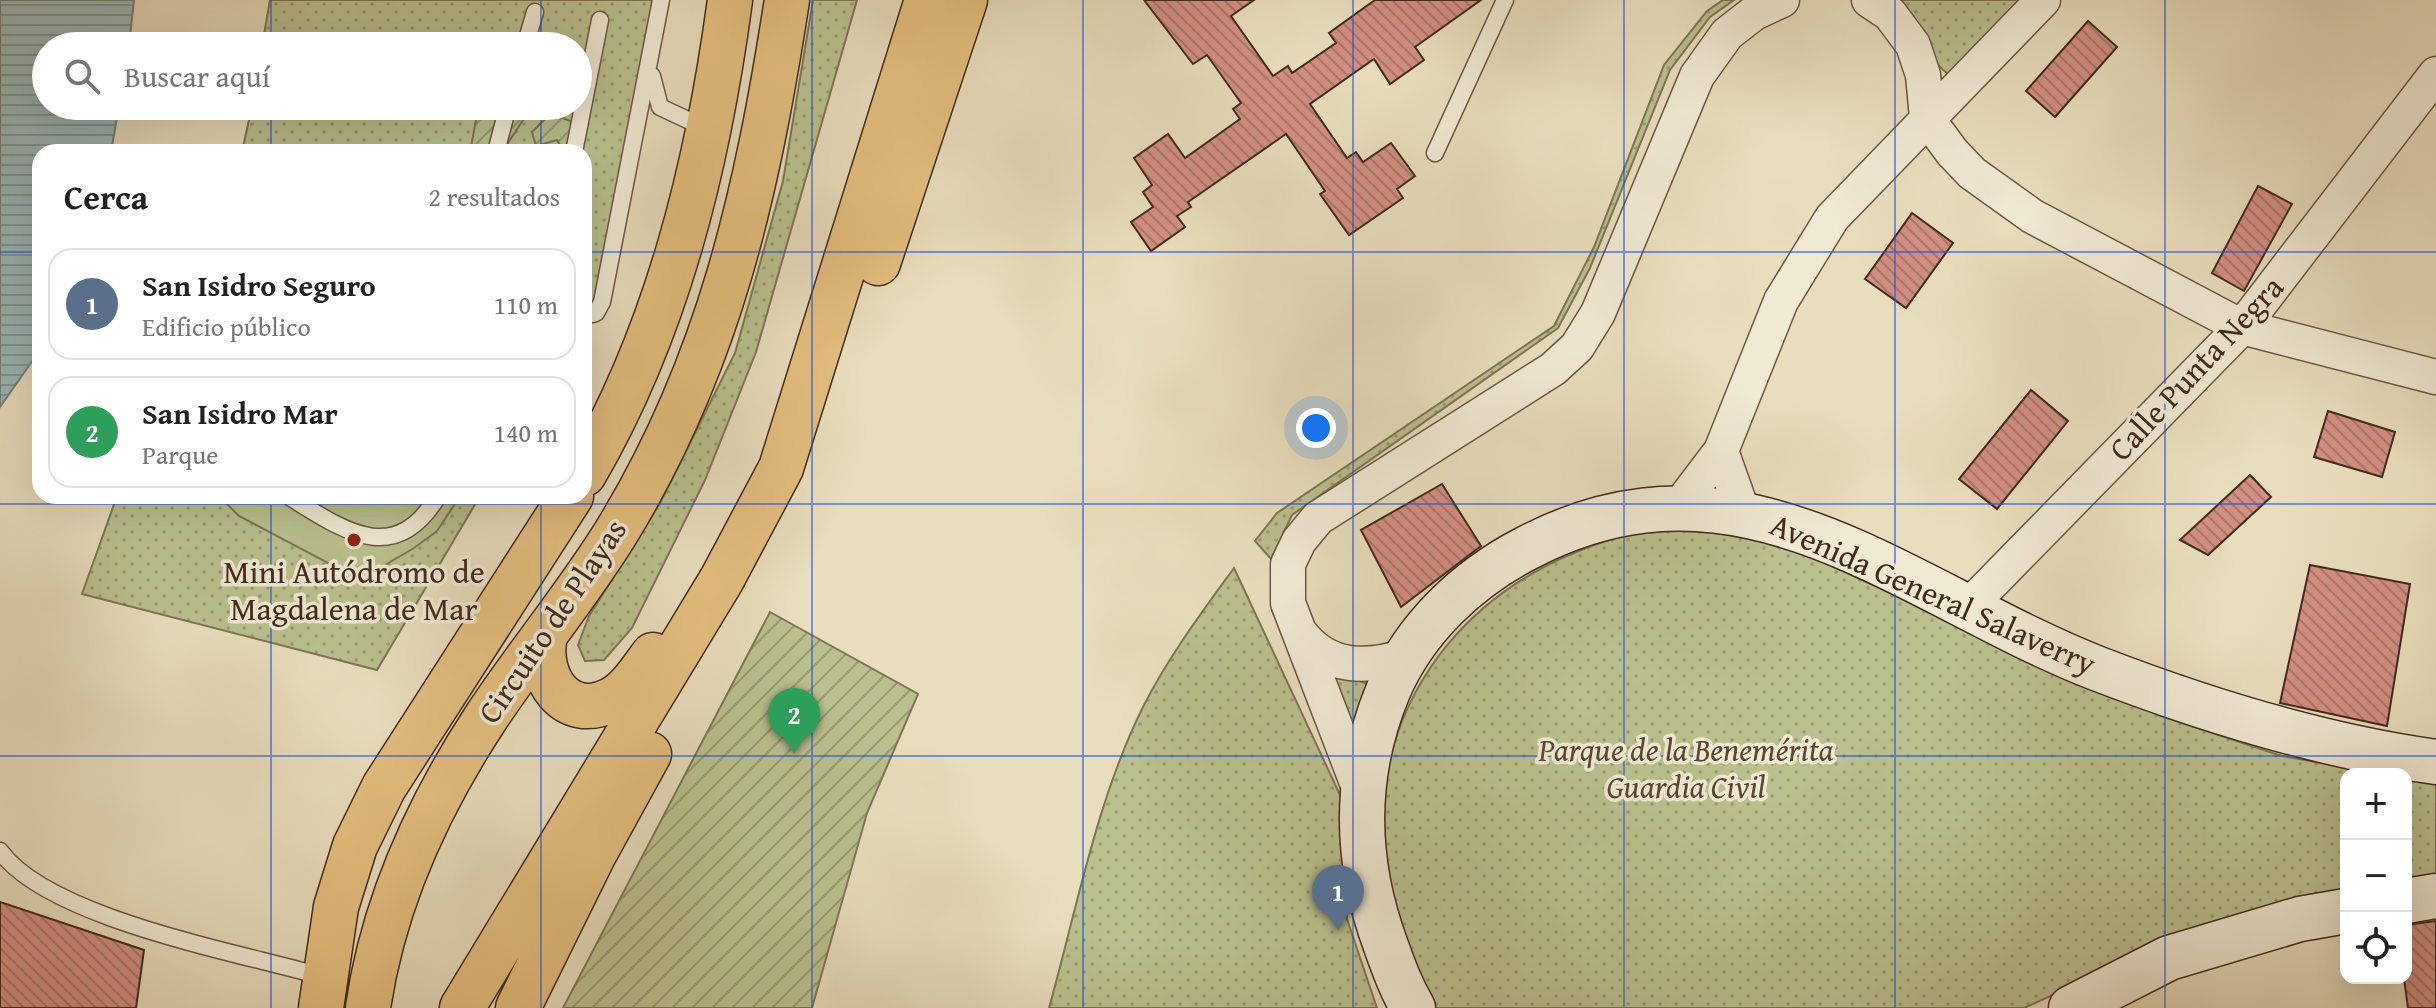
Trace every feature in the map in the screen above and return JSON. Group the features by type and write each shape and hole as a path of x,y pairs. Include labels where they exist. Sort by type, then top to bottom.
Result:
{"highway":[{"name":"Circuito de Playas","path":"592,458 639,367 664,299 708,130 730,0"},
{"name":"Circuito de Playas","path":"368,1008 388,923 431,812 485,719 617,530 682,410 732,276 759,163 787,0"},
{"path":"545,636 544,668 557,693 572,703 600,704 616,698 634,680 683,607 773,417 902,0"},
{"path":"462,1008 722,579 770,492 791,446 927,0"},
{"path":"518,1008 600,843 800,492 965,0"},
{"name":"Circuito de Playas","path":"323,992 336,907 347,870 384,787 566,504"}],"street":[{"path":"1361,793 1288,603 1286,573 1293,552 1306,531 1360,490 1553,369 1577,347 1598,313 1697,76 1727,34 1754,13 1782,0"},
{"path":"1869,0 1890,14 1913,45 1923,75 1927,118 1972,173 2021,209 2242,327 2436,377"},
{"path":"1677,509 1721,451 1788,289 1832,218 2043,0"},
{"name":"Calle Punta Negra","path":"1967,608 2242,327 2436,74"},
{"path":"1721,451 1743,513"},
{"name":"Avenida General Salaverry","path":"1410,1006 1371,905 1361,850 1361,793 1372,733 1390,687 1429,624 1452,599 1508,558 1544,538 1601,519 1677,509 1743,513 1825,538 2094,667 2248,721 2379,754 2436,762"},
{"path":"1299,630 1313,647 1340,662 1364,665 1407,656"},
{"path":"2412,900 2436,896"},
{"path":"2071,1008 2169,958 2300,919 2340,912"}],"lane":[{"path":"592,314 596,313 602,302 661,0"},
{"path":"1435,153 1505,0"},
{"path":"529,32 535,12"},
{"path":"592,61 600,20"},
{"path":"650,62 660,107 708,130"},
{"path":"498,144 504,120"},
{"path":"576,144 580,120"},
{"path":"301,504 351,534 376,539 408,529 427,514 433,504"},
{"path":"0,851 13,869 100,916 323,992"}],"green space":[{"path":"270,0 653,0 601,290 592,305 592,144 244,144 249,120 592,120 592,32 264,32"},
{"path":"813,0 857,0 756,352 705,480 632,628 604,660 585,661 578,645 589,616 659,505 735,353 783,181"},
{"path":"1723,0 1734,0 1710,17 1670,70 1590,268 1558,328 1292,515 1271,559 1255,541 1277,513 1554,326 1594,247 1664,65 1707,11"},
{"path":"1898,0 2022,0 1948,74 1933,58 1912,18"},
{"path":"476,120 523,120 507,144 472,144"},
{"path":"544,120 568,120 582,126 575,144 559,144 557,140 535,144 532,132"},
{"path":"114,504 475,504 377,670 82,594"},
{"name":"Mini Autódromo de Magdalena de Mar","path":"227,504 455,504 437,531 414,548 383,566 345,572 239,516"},
{"name":"Parque de la Benemérita Guardia Civil","path":"1648,530 1759,533 2161,716 2282,756 2350,768 2340,768 2340,893 2113,968 2024,1008 1431,1008 1379,866 1381,802 1394,744 1416,691 1447,645 1487,605 1534,573 1588,548"},
{"path":"1234,568 1341,797 1347,919 1377,1008 1049,1008 1089,854 1128,741 1164,669"},
{"path":"770,612 918,694 867,813 812,1008 563,1008"},
{"path":"1327,672 1366,683 1370,696 1353,736"},
{"path":"2412,778 2436,780 2436,877 2412,880"}],"water":[{"path":"0,0 134,0 131,32 32,32 32,120 117,120 112,144 32,144 32,361 0,407"}],"building":[{"path":"1144,0 1254,0 1231,16 1273,76 1288,66 1292,73 1336,43 1329,33 1375,0 1481,0 1415,47 1424,60 1390,84 1374,59 1310,104 1347,158 1356,152 1363,162 1391,143 1415,176 1397,189 1403,198 1349,235 1320,194 1325,191 1286,134 1188,202 1191,207 1177,216 1185,227 1151,251 1131,222 1153,207 1143,192 1152,185 1134,158 1168,134 1185,158 1240,119 1233,109 1241,103 1207,55 1193,64"},
{"path":"2088,21 2117,47 2055,117 2026,91"},
{"path":"2258,186 2292,204 2244,291 2212,273"},
{"path":"1912,213 1953,243 1906,308 1865,279"},
{"path":"2031,390 2068,421 1997,509 1959,479"},
{"path":"2328,411 2395,432 2382,477 2314,457"},
{"path":"2250,475 2271,497 2208,555 2180,540"},
{"path":"1442,484 1481,546 1401,607 1361,530"},
{"path":"2310,565 2410,584 2387,726 2280,703"},
{"path":"0,902 144,950 136,1008 0,1008"},
{"path":"2436,921 2436,1008 2408,1008 2405,984 2412,984 2412,924"}],"place":[{"name":"Mini Autódromo de Magdalena de Mar","path":"354,540"},
{"name":"San Isidro Mar","path":"794,754"},
{"name":"San Isidro Seguro","path":"1338,931"}]}
